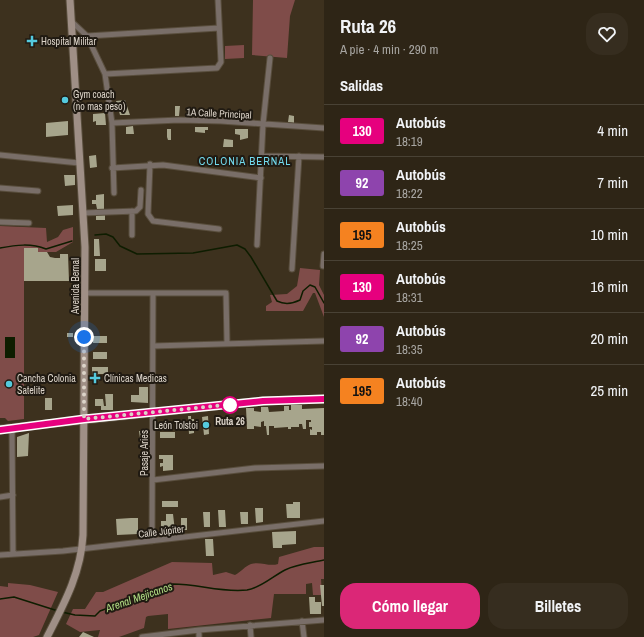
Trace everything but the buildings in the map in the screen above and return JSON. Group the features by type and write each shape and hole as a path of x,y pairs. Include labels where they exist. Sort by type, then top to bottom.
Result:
{"main road":[{"name":"Avenida Bernal","path":"47,637 72,587 79,567 82,549 85,293 83,213 70,20 70,0"},
{"path":"0,430 84,419 263,401 324,399"}],"street":[{"path":"104,74 217,68 221,62 218,0"},
{"path":"70,20 87,36 104,74 112,123 112,168 114,193"},
{"path":"87,36 219,28"},
{"path":"257,245 263,124 270,58"},
{"name":"1A Calle Principal","path":"112,123 179,120 324,128"},
{"path":"0,155 79,164"},
{"path":"262,156 324,156"},
{"path":"292,269 299,156"},
{"path":"112,168 150,164 261,178"},
{"path":"150,164 148,214 153,221 219,229"},
{"path":"0,188 38,191"},
{"path":"83,213 139,210 141,190"},
{"path":"132,211 132,235"},
{"path":"0,222 29,223"},
{"path":"323,266 324,254"},
{"path":"85,293 226,293 227,343"},
{"name":"Pasaje Aries","path":"152,541 153,294"},
{"path":"152,346 324,341"},
{"path":"12,428 13,554"},
{"path":"153,480 255,468 324,466"},
{"path":"0,497 12,495"},
{"name":"Calle Júpiter","path":"0,555 82,549 324,521"},
{"path":"142,637 199,630 324,620"},
{"path":"302,621 304,637"},
{"path":"250,626 251,637"},
{"path":"199,630 199,637"}],"shaded area":[{"path":"253,0 295,0 290,16 287,58 252,55"},
{"path":"244,45 244,58 225,59 225,46"},
{"path":"0,226 46,228 47,242 58,237 63,230 73,227 73,242 56,252 38,252 38,248 24,248 24,419 8,421 5,418 0,418"},
{"path":"300,268 320,270 319,285 324,295 324,317 315,293 313,293 303,311 266,311 266,306 272,302 270,295 287,294 297,286"},
{"path":"5,337 15,337 15,358 5,358"},
{"path":"314,547 324,547 324,579 321,579 322,595 313,595 312,583 306,584 306,594 274,594 271,618 168,629 168,614 148,616 146,617 144,628 119,637 98,637 100,630 80,632 66,624 73,609 85,609 96,592 103,592 172,562 212,563 213,575 226,572 235,575 251,564 258,563 275,565 278,564 279,557"},
{"path":"8,583 30,585 58,592 39,635 33,637 0,637 0,586 8,587"}],"waterway":[{"path":"95,235 106,234 113,237 120,246 137,254 193,253 237,245 245,249 251,257 277,301 288,304 300,300 303,291 310,285 315,287 324,303"},
{"path":"0,248 23,245 46,249 72,241"},
{"name":"Arenal Mejicanos","path":"62,612 75,615 95,616 100,611 173,584 238,591 247,590 262,584 280,572 290,568 324,560"},
{"name":"Arenal Mejicanos","path":"0,599 14,597 58,611"}],"bus line":[{"name":"130","path":"0,430 84,419 263,401 324,399"}],"place":[{"name":"Hospital Militar","path":"32,41"},
{"name":"Gym coach (no mas peso)","path":"65,100"},
{"name":"Clínicas Medicas","path":"95,378"},
{"name":"Cancha Colonia Satelite","path":"9,384"},
{"name":"Ruta 26","path":"230,405"},
{"name":"León Tolstoi","path":"206,425"}],"district":[{"name":"COLONIA BERNAL","path":"245,161"}],"route":[{"path":"84,337 84,419 236,404 230,405"}]}
